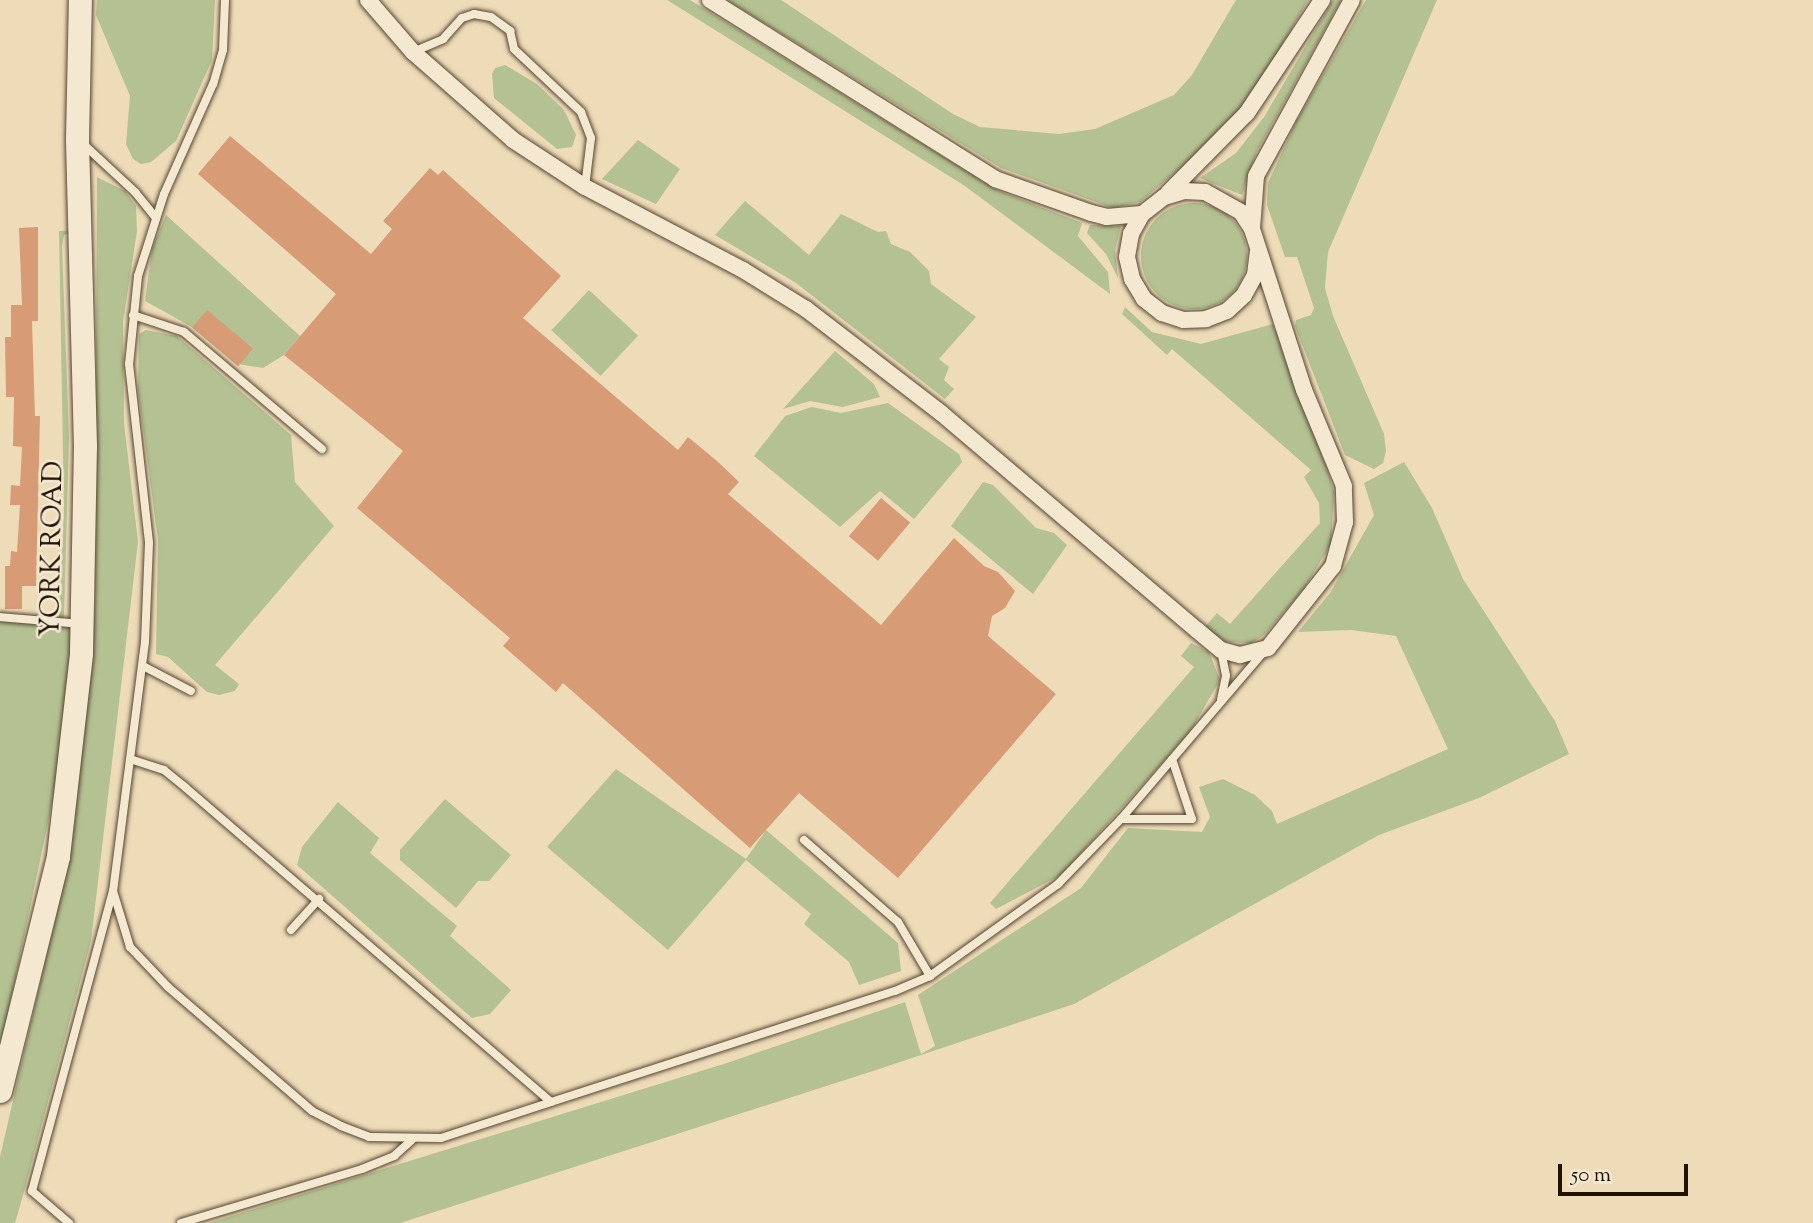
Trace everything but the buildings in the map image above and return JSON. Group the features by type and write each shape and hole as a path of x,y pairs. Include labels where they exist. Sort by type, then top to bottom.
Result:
{"main road":[{"name":"YORK ROAD","path":"0,1091 58,856 81,624 85,446 77,139 80,0"}],"street":[{"path":"368,0 413,52 513,140 585,187 743,270 847,338 1221,650 1240,655 1268,648 1333,566 1345,522 1344,486 1304,390 1252,229 1256,176 1352,0"},
{"path":"709,0 995,178 1107,217 1142,214"},
{"path":"1258,253 1255,275 1244,295 1227,311 1206,319 1183,320 1153,306 1132,279 1127,257 1131,234 1142,214 1164,197 1241,121 1322,0"},
{"path":"1164,197 1184,191 1224,199 1252,229"}],"lane":[{"path":"69,1223 32,1191 113,891 143,666 149,542 132,414 133,315 143,250 213,84 223,50 225,0"},
{"path":"413,52 443,39 461,18 474,14 491,16 510,31 514,49 581,112 591,138 585,187"},
{"path":"77,139 135,192 155,218"},
{"path":"133,315 184,332 322,449"},
{"path":"0,617 81,624"},
{"path":"113,891 131,947 168,988 312,1111 369,1137 412,1140 441,1138 895,991 930,975 1058,884 1121,819 1268,648"},
{"path":"1220,702 1226,676 1221,650"},
{"path":"143,666 191,691"},
{"path":"130,759 164,770 319,899 551,1102"},
{"path":"1121,819 1192,819 1172,759"},
{"path":"804,840 898,922 930,975"},
{"path":"291,930 319,899"},
{"path":"181,1223 362,1169 394,1156 412,1140"}],"green space":[{"path":"97,0 215,0 212,60 176,141 151,162 141,164 133,159 126,144 130,96 96,15"},
{"path":"667,0 690,0 997,190 1082,223 1078,236 1108,272 1110,294 965,186"},
{"path":"727,0 781,0 953,114 980,127 1059,134 1095,129 1174,95 1192,75 1236,0 1308,0 1253,96 1204,148 1140,202 1113,208 1001,168"},
{"path":"1333,0 1341,0 1256,153 1242,195 1200,178 1236,153 1264,117"},
{"path":"1366,0 1437,0 1328,252 1325,288 1333,316 1384,434 1386,451 1383,463 1374,469 1345,455 1295,326 1296,320 1311,315 1314,308 1297,257 1285,257 1267,205 1268,183 1296,122"},
{"path":"505,65 537,84 564,110 576,135 572,147 557,149 494,98 492,74 495,68"},
{"path":"638,140 680,169 656,204 602,179"},
{"path":"97,177 125,191 136,206 137,231 123,322 124,423 138,542 91,941 15,1223 0,1223 0,1157 65,875 86,719 95,597"},
{"path":"745,201 809,255 841,214 878,232 886,231 891,244 910,252 929,271 931,284 976,317 939,359 949,367 944,380 954,389 945,399 796,283 715,235"},
{"path":"1194,203 1214,207 1232,218 1243,236 1247,256 1243,276 1232,294 1214,305 1194,309 1174,305 1156,294 1145,276 1141,256 1145,236 1156,218 1174,207"},
{"path":"166,215 300,336 284,355 263,368 238,364 192,327 145,301 152,249"},
{"path":"1090,225 1121,226 1115,250 1118,278 1106,254 1087,233"},
{"path":"77,230 64,235 62,246 69,438 64,618 74,619 64,746 0,1051 0,613 59,617 64,510 59,231"},
{"path":"589,290 638,336 600,376 551,330"},
{"path":"1125,307 1152,332 1201,344 1273,324 1326,465 1334,492 1331,544 1303,590 1264,635 1251,643 1226,642 1205,627 1217,613 1230,624 1320,523 1319,503 1304,477 1311,470 1172,349 1167,355 1122,314"},
{"path":"146,330 177,336 291,435 295,482 334,526 215,665 239,684 235,691 219,695 207,692 168,657 156,654 158,540 138,390 139,334"},
{"path":"835,351 874,384 880,397 843,407 810,401 783,409"},
{"path":"888,403 959,454 962,462 914,519 880,491 840,527 754,456 785,416 812,407 841,413"},
{"path":"1404,462 1432,508 1463,579 1555,721 1569,754 1479,798 1379,835 1074,1004 876,1070 400,1223 209,1223 727,1063 905,1002 921,1054 935,1046 918,995 1081,888 1128,828 1202,832 1210,817 1199,787 1223,779 1255,795 1272,811 1277,824 1448,749 1396,636 1351,630 1298,632 1330,593 1374,515 1364,483"},
{"path":"983,482 993,485 1036,528 1054,533 1067,545 1033,594 951,526"},
{"path":"1191,643 1209,652 1220,680 1190,732 1061,875 996,909 990,903 1194,667 1181,656"},
{"path":"616,769 746,859 766,830 898,943 901,971 859,985 849,962 804,924 811,914 746,860 668,950 547,847"},
{"path":"445,799 511,855 489,881 478,881 456,908 400,860 400,850"},
{"path":"338,802 379,838 370,853 457,926 450,936 511,990 490,1014 472,1018 297,865 302,847"}]}
